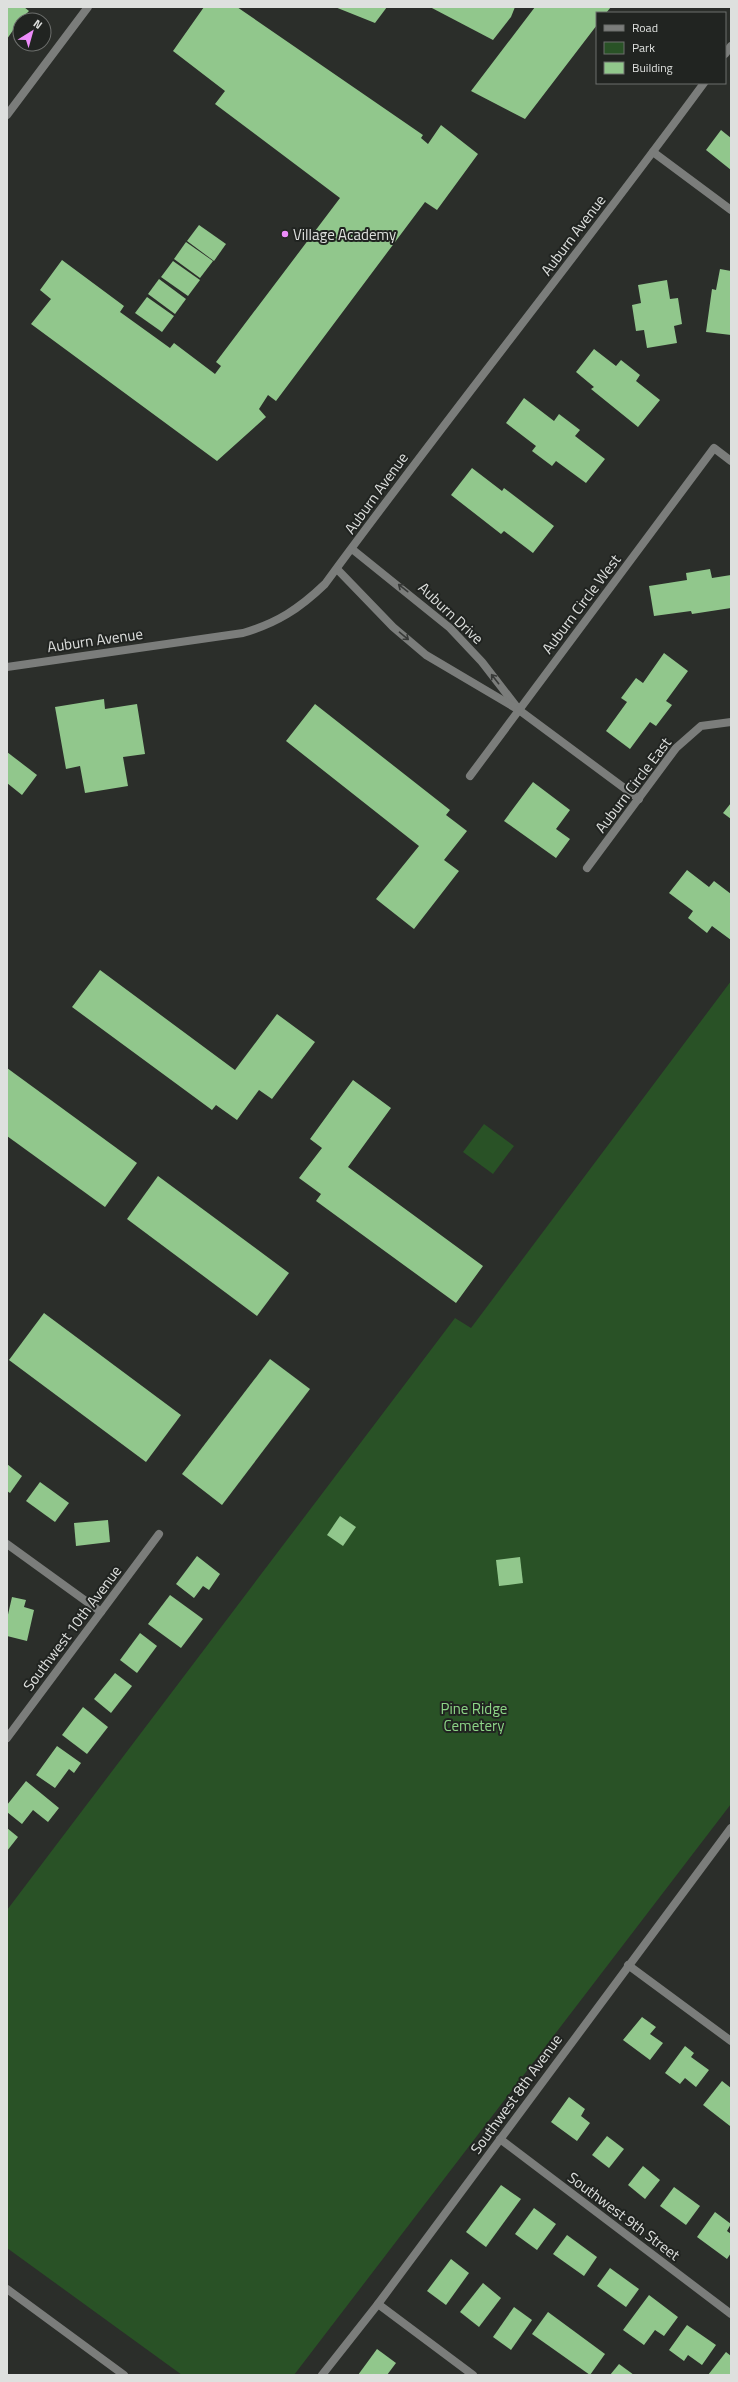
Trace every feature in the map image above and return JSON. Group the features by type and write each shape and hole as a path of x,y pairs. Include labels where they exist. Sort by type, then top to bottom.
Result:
{"street":[{"path":"7,115 88,7"},
{"name":"Auburn Avenue","path":"7,667 243,633 259,628 289,614 310,599 326,584 447,420 504,349 703,84"},
{"path":"653,152 731,210"},
{"name":"Auburn Circle West","path":"470,776 714,448 731,461"},
{"name":"Auburn Drive","path":"352,549 450,628 482,662 519,710"},
{"name":"Auburn Drive","path":"337,569 392,627 426,654 519,710 639,799"},
{"name":"Auburn Circle East","path":"587,868 676,748 701,726 731,722"},
{"name":"Southwest 10th Avenue","path":"7,1738 159,1534"},
{"path":"7,1544 101,1612"},
{"name":"Southwest 8th Avenue","path":"322,2375 378,2304 731,1828"},
{"path":"628,1965 731,2041"},
{"name":"Southwest 9th Street","path":"500,2139 731,2314"},
{"path":"7,2289 124,2375"},
{"path":"378,2304 473,2375"}],"green space":[{"name":"Pine Ridge Cemetery","path":"731,981 731,1804 294,2375 182,2375 7,2248 7,1910 455,1318 471,1328"},
{"path":"484,1124 514,1146 493,1174 463,1152"}],"building":[{"path":"7,7 24,7 29,11 28,12 12,12 12,32 7,39"},
{"path":"204,7 237,7 423,135 421,138 428,144 441,125 478,154 437,210 425,202 276,401 268,395 259,409 266,417 217,461 31,324 51,299 40,290 62,260 124,306 120,312 170,348 174,343 215,374 221,366 216,362 340,198 215,104 225,91 173,51"},
{"path":"335,7 387,7 375,23"},
{"path":"430,7 515,7 511,17 493,40"},
{"path":"535,7 611,7 607,12 596,12 596,26 525,119 471,91"},
{"path":"721,130 731,138 731,170 706,150"},
{"path":"199,225 226,244 214,261 187,241"},
{"path":"186,242 213,261 200,278 174,259"},
{"path":"173,261 200,280 188,296 161,277"},
{"path":"720,269 731,271 731,335 706,332 712,289 716,290"},
{"path":"159,279 186,299 175,314 148,294"},
{"path":"667,280 670,299 678,298 682,324 674,326 677,343 647,348 644,330 636,331 632,305 641,303 638,285"},
{"path":"147,297 174,316 162,332 135,313"},
{"path":"594,349 616,366 621,360 640,375 636,381 660,400 638,427 591,389 594,387 576,372"},
{"path":"524,398 554,421 559,414 580,430 575,436 605,459 586,483 556,461 552,466 532,451 536,446 506,423"},
{"path":"472,468 502,491 504,488 554,526 533,553 504,531 501,534 451,495"},
{"path":"710,569 712,578 731,575 731,608 692,614 691,611 654,616 649,586 687,580 686,573"},
{"path":"664,653 688,671 666,701 672,705 656,726 650,722 630,749 606,731 627,702 621,698 636,678 643,683"},
{"path":"104,699 105,709 137,704 145,754 123,757 128,786 85,793 80,766 66,769 55,707"},
{"path":"315,704 450,810 446,815 467,831 444,860 459,871 414,929 376,899 419,846 286,741"},
{"path":"7,752 37,775 22,795 7,783"},
{"path":"533,782 570,810 556,829 570,839 556,858 504,821"},
{"path":"731,803 731,819 723,813"},
{"path":"687,870 709,887 714,881 731,894 731,940 712,926 707,933 688,918 693,911 669,893"},
{"path":"100,970 235,1070 277,1014 315,1042 272,1099 259,1090 237,1120 216,1105 212,1110 72,1007"},
{"path":"7,1068 137,1163 105,1207 7,1136"},
{"path":"353,1080 391,1108 348,1167 483,1266 456,1303 316,1201 321,1194 299,1178 322,1148 310,1139"},
{"path":"158,1176 289,1273 257,1316 127,1219"},
{"path":"44,1313 181,1415 146,1462 9,1360"},
{"path":"270,1359 310,1389 222,1505 182,1474"},
{"path":"7,1464 22,1476 10,1493 7,1491"},
{"path":"40,1482 69,1503 55,1522 26,1501"},
{"path":"340,1516 356,1527 343,1546 327,1535"},
{"path":"108,1520 110,1542 76,1546 74,1523"},
{"path":"197,1556 220,1574 209,1590 203,1586 194,1598 176,1584"},
{"path":"520,1557 523,1583 499,1586 496,1560"},
{"path":"170,1595 203,1619 181,1648 148,1624"},
{"path":"12,1597 26,1600 24,1607 34,1610 27,1641 7,1636 7,1619"},
{"path":"140,1633 157,1646 137,1673 120,1660"},
{"path":"115,1673 132,1686 111,1713 94,1699"},
{"path":"83,1707 108,1727 87,1754 62,1735"},
{"path":"57,1746 81,1763 74,1773 69,1769 55,1788 36,1775"},
{"path":"26,1781 59,1808 48,1822 33,1810 22,1824 7,1812 7,1805"},
{"path":"7,1828 18,1837 7,1851"},
{"path":"642,2017 656,2027 650,2034 663,2043 650,2060 623,2040"},
{"path":"685,2046 694,2053 691,2057 709,2070 696,2087 685,2078 680,2084 665,2073"},
{"path":"722,2081 731,2088 730,2126 703,2105"},
{"path":"569,2097 585,2109 581,2116 590,2123 577,2141 551,2122"},
{"path":"607,2136 624,2149 609,2168 592,2155"},
{"path":"643,2166 660,2180 645,2199 628,2185"},
{"path":"501,2185 521,2199 486,2247 466,2232"},
{"path":"674,2187 700,2206 686,2225 660,2206"},
{"path":"534,2208 556,2224 537,2250 515,2234"},
{"path":"715,2212 731,2224 727,2231 731,2234 731,2253 727,2259 697,2237"},
{"path":"567,2235 597,2257 584,2276 553,2254"},
{"path":"451,2259 469,2273 446,2305 427,2291"},
{"path":"610,2268 639,2289 626,2307 597,2286"},
{"path":"483,2283 501,2298 479,2327 460,2312"},
{"path":"649,2295 678,2317 664,2336 655,2330 644,2345 623,2330"},
{"path":"514,2307 532,2320 511,2350 493,2337"},
{"path":"548,2312 605,2354 590,2375 532,2334"},
{"path":"687,2325 716,2345 702,2365 688,2355 684,2361 669,2350"},
{"path":"377,2349 396,2363 387,2375 358,2375"},
{"path":"726,2352 731,2356 731,2375 708,2375"},
{"path":"619,2364 634,2375 610,2375"}],"place":[{"name":"Village Academy","path":"285,234"}]}
